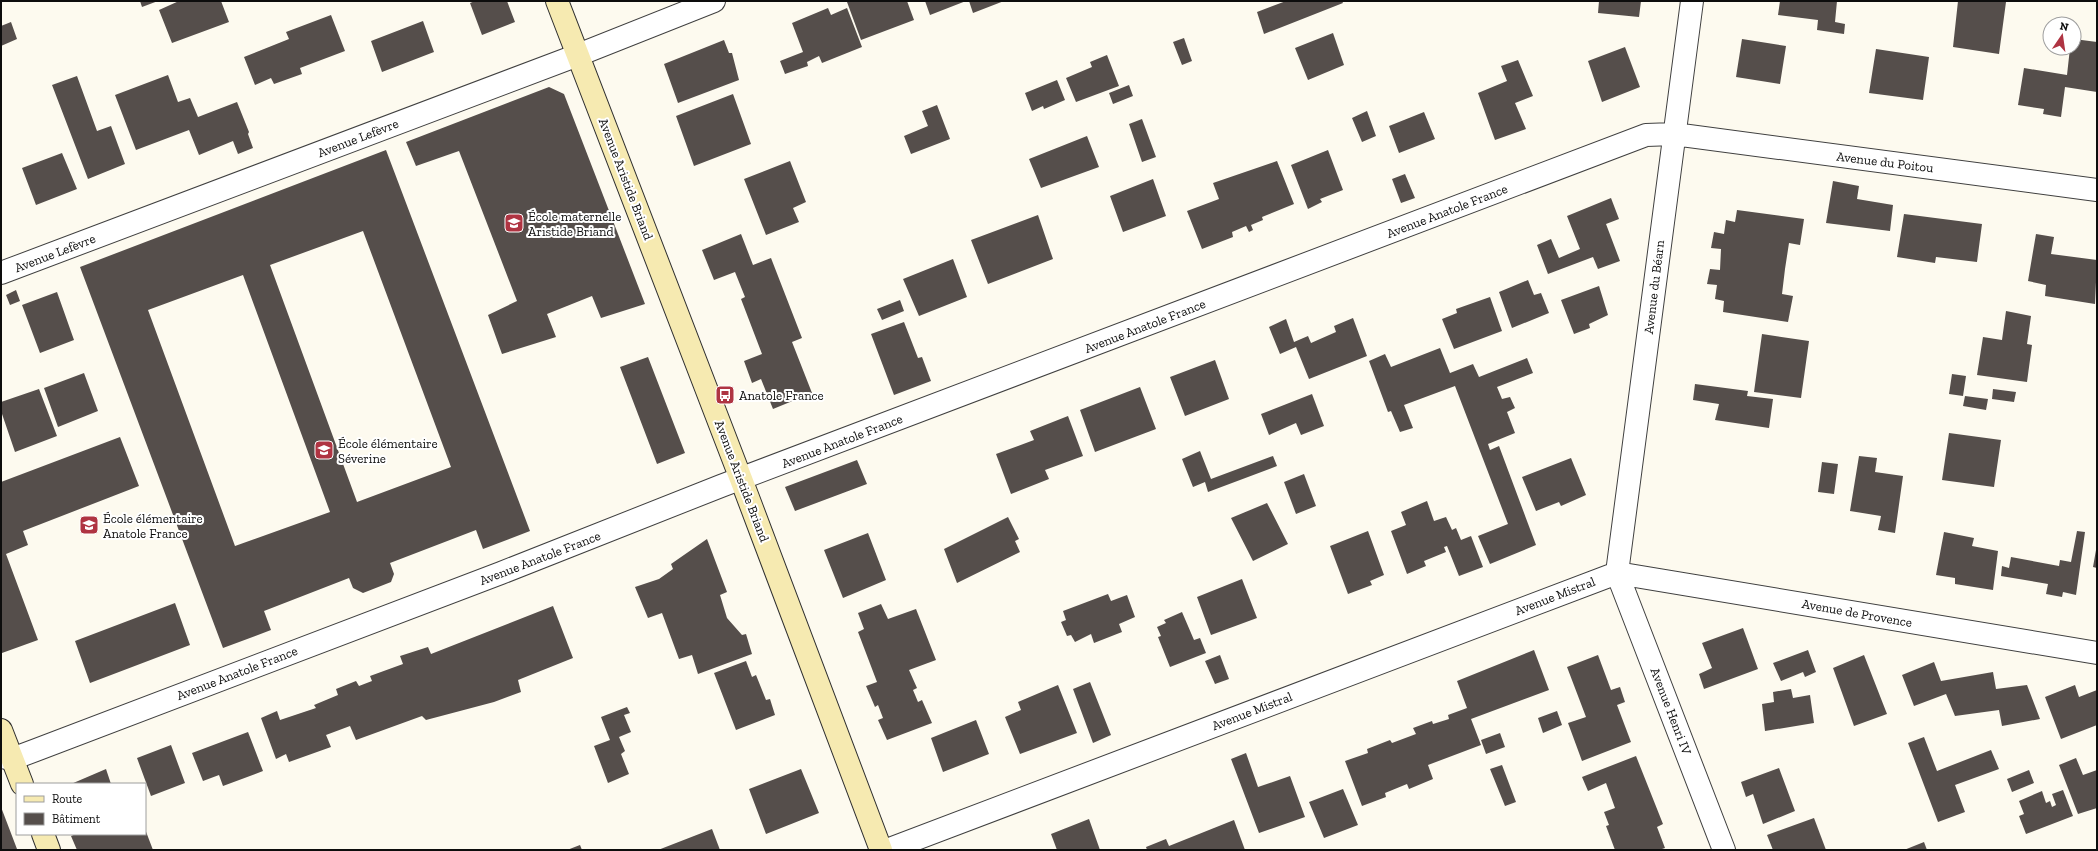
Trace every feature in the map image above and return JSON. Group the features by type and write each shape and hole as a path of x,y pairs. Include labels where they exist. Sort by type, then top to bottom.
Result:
{"street":[{"name":"Avenue Aristide Briand","path":"557,1 741,478 881,850"},
{"name":"Avenue Lefèvre","path":"1,273 578,55 714,1"},
{"name":"Avenue du Béarn","path":"1618,573 1692,1"},
{"name":"Avenue du Poitou","path":"1674,134 2097,190"},
{"name":"Avenue Anatole France","path":"6,758 501,573 741,478 1646,135 1674,134"},
{"name":"Avenue de Provence","path":"1618,573 2097,653"},
{"name":"Avenue Mistral","path":"887,850 1618,573"},
{"name":"Avenue Henri IV","path":"1618,573 1724,850"},
{"path":"1,730 6,758 21,783"},
{"path":"43,835 49,850"}],"building":[{"path":"140,1 158,1 142,7"},
{"path":"179,1 221,1 229,22 172,43 159,10"},
{"path":"475,1 507,1 515,22 482,35 470,3"},
{"path":"907,1 914,20 861,40 847,2"},
{"path":"925,1 966,1 930,15"},
{"path":"969,1 1004,1 973,13"},
{"path":"1286,1 1342,1 1343,3 1264,34 1257,12"},
{"path":"1599,1 1641,1 1639,17 1598,13"},
{"path":"1780,1 1837,1 1835,22 1845,24 1844,34 1817,30 1818,20 1778,15"},
{"path":"1958,1 2006,2 1999,54 1953,47"},
{"path":"828,8 831,15 847,8 862,47 822,63 819,56 807,62 808,66 785,74 780,61 803,52 792,23"},
{"path":"331,15 345,51 300,68 302,74 274,84 271,78 255,85 244,57 289,39 286,32"},
{"path":"423,21 434,52 382,72 371,41"},
{"path":"11,22 17,39 1,46 1,26"},
{"path":"1333,33 1344,65 1308,80 1295,48"},
{"path":"1184,38 1192,61 1182,65 1173,42"},
{"path":"1742,39 1786,46 1780,84 1736,77"},
{"path":"724,40 729,53 732,53 739,80 678,103 664,64"},
{"path":"2082,40 2097,42 2097,92 2065,87 2061,117 2043,114 2044,109 2018,105 2024,68 2067,75 2069,56 2082,56"},
{"path":"1625,47 1640,87 1602,102 1588,61"},
{"path":"1876,49 1929,57 1923,100 1869,93"},
{"path":"1107,55 1119,86 1076,102 1066,78 1092,67 1090,62"},
{"path":"1518,60 1533,96 1515,103 1526,129 1495,140 1478,93 1507,81 1501,66"},
{"path":"168,75 178,102 190,98 198,117 237,102 249,132 248,134 253,148 238,154 233,141 199,155 189,130 136,150 115,95"},
{"path":"77,76 97,131 111,126 125,164 88,179 52,85"},
{"path":"1057,80 1065,100 1044,109 1043,106 1032,111 1025,93"},
{"path":"1129,85 1133,96 1113,104 1109,93"},
{"name":"École maternelle Aristide Briand","path":"549,87 564,94 645,304 601,318 592,296 547,314 556,337 502,354 488,315 517,301 459,151 416,166 406,142"},
{"path":"733,94 751,144 694,166 676,116"},
{"path":"937,105 950,139 911,154 904,136 928,126 922,111"},
{"path":"1367,111 1376,136 1362,142 1352,118"},
{"path":"1424,112 1435,139 1399,153 1389,126"},
{"path":"1142,119 1156,157 1142,162 1129,124"},
{"path":"1087,136 1099,167 1041,188 1029,159"},
{"name":"École élémentaire Séverine","path":"386,150 530,531 483,549 476,530 390,563 394,574 391,582 363,593 353,588 349,578 264,611 271,630 223,648 80,267","holes":["363,231 451,467 357,502 270,265","243,275 330,512 235,546 148,310"]},
{"path":"1328,150 1343,190 1320,199 1322,202 1308,209 1291,165"},
{"path":"62,153 77,189 36,205 22,168"},
{"path":"790,161 806,202 793,208 799,222 766,235 744,179"},
{"path":"1277,161 1294,204 1262,217 1263,220 1251,225 1253,230 1249,232 1246,226 1232,232 1233,237 1202,249 1187,211 1219,199 1213,183"},
{"path":"1405,174 1415,198 1401,203 1392,179"},
{"path":"1153,179 1166,216 1123,232 1110,196"},
{"path":"1833,181 1859,186 1857,199 1893,205 1890,231 1826,223"},
{"path":"1611,198 1619,219 1606,224 1620,261 1598,269 1593,257 1548,274 1537,245 1551,239 1559,258 1580,249 1567,216"},
{"path":"1737,210 1804,219 1800,245 1789,243 1782,294 1793,296 1788,322 1723,312 1724,301 1715,299 1717,285 1707,284 1710,269 1720,270 1721,249 1711,248 1714,232 1724,234 1726,220 1735,222"},
{"path":"1904,214 1982,224 1977,262 1936,257 1935,263 1897,257"},
{"path":"1038,215 1053,259 988,284 971,240"},
{"path":"741,234 753,265 771,258 802,338 792,342 812,393 773,409 761,379 752,383 744,361 762,354 741,299 745,297 735,272 714,280 702,250"},
{"path":"2036,234 2054,237 2051,254 2097,260 2095,304 2045,296 2046,285 2028,281"},
{"path":"953,259 967,297 919,316 903,279"},
{"path":"1528,280 1534,295 1541,293 1549,313 1512,328 1499,292"},
{"path":"1599,286 1608,315 1589,324 1590,328 1574,334 1561,300"},
{"path":"16,290 20,301 10,305 6,295"},
{"path":"57,292 74,340 40,353 22,305"},
{"path":"1490,297 1502,331 1454,349 1442,319 1457,313 1456,309"},
{"path":"900,300 904,311 882,320 877,309"},
{"path":"2006,311 2031,316 2027,344 2032,345 2027,382 1977,375 1983,337 2002,340"},
{"path":"1353,318 1367,356 1309,379 1296,347 1280,354 1269,327 1286,319 1294,342 1308,336 1311,343 1336,332 1334,326"},
{"path":"904,322 918,358 922,357 931,381 894,395 871,334"},
{"path":"1762,334 1809,341 1801,398 1754,392"},
{"path":"1440,348 1450,373 1473,364 1479,377 1527,358 1533,373 1497,387 1502,399 1510,397 1515,408 1507,412 1515,433 1488,444 1490,450 1499,446 1536,545 1490,564 1478,536 1508,524 1455,386 1404,405 1413,428 1400,432 1391,411 1388,412 1369,361 1385,354 1391,367"},
{"path":"648,357 685,453 657,464 620,367"},
{"path":"1215,360 1229,399 1185,416 1170,377"},
{"path":"84,373 98,411 58,427 44,388"},
{"path":"1952,374 1966,376 1963,396 1949,394"},
{"path":"1695,384 1748,391 1747,396 1773,399 1769,428 1715,420 1719,404 1693,400"},
{"path":"1140,387 1156,429 1095,452 1080,410"},
{"path":"39,389 57,436 15,452 1,411 1,402"},
{"path":"1993,389 2016,392 2014,402 1992,399"},
{"path":"1312,394 1324,426 1301,435 1296,423 1269,435 1261,414"},
{"path":"1965,396 1988,399 1986,410 1963,406"},
{"path":"1068,416 1083,456 1045,470 1049,479 1011,494 996,454 1034,440 1030,431"},
{"path":"1949,433 2001,440 1994,487 1942,480"},
{"path":"120,437 139,486 23,531 28,545 6,554 38,640 2,653 1,482"},
{"path":"1200,451 1211,479 1273,456 1277,466 1208,492 1205,482 1193,487 1182,459"},
{"path":"1859,456 1877,458 1875,472 1903,476 1895,533 1878,530 1881,516 1850,511"},
{"path":"1571,458 1586,495 1561,506 1559,502 1536,511 1522,477"},
{"path":"857,460 867,484 795,511 785,487"},
{"path":"1822,462 1838,464 1834,494 1818,492"},
{"path":"1304,474 1316,506 1296,514 1284,482"},
{"path":"1427,501 1434,521 1446,517 1452,530 1456,528 1461,540 1471,536 1483,567 1459,576 1447,546 1444,547 1446,552 1424,561 1426,566 1407,574 1391,531 1406,525 1401,512"},
{"path":"1267,503 1288,544 1253,561 1231,518"},
{"path":"1008,517 1019,539 1015,541 1020,552 957,583 944,549"},
{"path":"1368,531 1384,575 1370,581 1372,585 1348,594 1330,546"},
{"path":"2077,531 2085,532 2076,595 2063,592 2062,597 2046,594 2048,584 2001,576 2002,566 2009,568 2011,557 2059,566 2060,560 2071,562"},
{"path":"1944,532 1974,538 1972,546 1998,551 1993,590 1955,584 1955,578 1936,575"},
{"path":"868,533 886,580 843,598 824,550"},
{"path":"707,539 727,592 720,595 727,618 742,635 746,634 752,654 698,674 692,655 679,659 662,613 648,618 635,587 659,579 673,569 671,564"},
{"path":"2097,550 2097,568 2093,567"},
{"path":"1242,579 1257,618 1211,635 1197,597"},
{"path":"1108,594 1111,601 1127,595 1135,617 1119,624 1122,632 1094,643 1091,634 1075,642 1071,635 1067,636 1061,622 1066,620 1063,611"},
{"path":"175,603 190,645 90,683 75,641"},
{"path":"881,604 888,619 916,609 936,660 909,670 917,688 913,690 918,702 922,700 932,723 887,740 878,720 883,718 878,705 875,707 866,686 877,682 858,632 864,629 858,613"},
{"path":"553,606 573,658 518,680 521,692 494,702 426,720 422,716 356,740 350,726 326,735 331,747 289,762 286,754 276,759 261,718 277,711 280,720 316,708 314,705 338,695 336,689 356,681 359,686 372,681 370,676 403,664 400,656 428,647 431,654"},
{"path":"1182,612 1194,640 1200,638 1206,653 1170,667 1158,637 1161,636 1157,627 1166,623 1164,620"},
{"path":"1743,628 1758,669 1704,689 1699,674 1712,668 1702,643"},
{"path":"1534,650 1549,690 1471,719 1481,745 1428,765 1433,779 1409,789 1407,784 1385,793 1386,797 1362,806 1345,761 1368,753 1367,749 1390,740 1392,743 1416,734 1413,728 1432,721 1433,724 1449,719 1448,715 1467,708 1457,681"},
{"path":"1808,650 1816,672 1805,677 1803,672 1781,681 1773,663"},
{"path":"1220,655 1229,679 1215,684 1205,661"},
{"path":"1598,655 1611,690 1620,687 1625,702 1617,705 1631,742 1582,761 1568,723 1586,717 1567,667"},
{"path":"1864,655 1887,714 1854,726 1833,668"},
{"path":"746,661 752,677 756,675 766,700 770,699 775,715 736,730 714,673"},
{"path":"1934,662 1941,681 1993,672 1996,689 2027,685 2040,719 2002,726 1999,710 1955,716 1946,694 1914,706 1902,675"},
{"path":"1090,682 1111,735 1093,743 1073,689"},
{"path":"1058,685 1077,733 1020,754 1005,717 1021,710 1018,702"},
{"path":"2075,685 2079,697 2097,690 2097,725 2061,739 2045,697"},
{"path":"1791,689 1793,698 1810,695 1814,723 1765,731 1762,704 1774,702 1773,692"},
{"path":"627,707 630,713 624,715 631,732 619,737 625,751 621,754 629,774 608,783 594,746 610,740 601,717"},
{"path":"1557,711 1562,725 1543,733 1538,718"},
{"path":"976,720 989,754 943,772 931,738"},
{"path":"248,732 263,771 223,786 219,775 203,781 192,753"},
{"path":"1500,733 1505,747 1486,754 1481,740"},
{"path":"1924,737 1937,771 1991,750 1999,769 1955,785 1965,812 1938,822 1908,743"},
{"path":"171,745 185,783 151,796 137,758"},
{"path":"1246,753 1258,787 1290,776 1305,817 1259,833 1231,759"},
{"path":"1636,756 1663,824 1657,827 1665,848 1659,850 1615,850 1606,826 1609,825 1604,812 1615,808 1606,783 1588,791 1582,777"},
{"path":"2076,758 2083,775 2097,770 2097,808 2078,814 2059,765"},
{"path":"1502,765 1516,802 1505,806 1490,769"},
{"path":"1779,768 1795,811 1763,824 1753,794 1746,797 1741,782"},
{"path":"106,769 111,783 73,783"},
{"path":"801,769 819,813 766,834 749,789"},
{"path":"2029,770 2034,783 2012,792 2007,779"},
{"path":"1343,789 1358,825 1324,838 1309,802"},
{"path":"2063,790 2073,816 2026,834 2019,816 2024,814 2019,801 2042,791 2046,803 2050,801 2052,807 2056,805 2052,794"},
{"path":"1,807 17,849 1,850"},
{"path":"1814,818 1826,850 1773,850 1767,835"},
{"path":"1089,819 1100,850 1057,850 1051,834"},
{"path":"1234,820 1245,850 1147,850 1146,847 1166,839 1169,846"},
{"path":"712,829 720,850 658,850"},
{"path":"146,832 153,850 77,850 71,836 146,835"},
{"path":"1924,842 1927,850 1904,850"},
{"path":"580,845 582,850 567,850"}],"place":[{"name":"École maternelle Aristide Briand","path":"514,223"},
{"name":"Anatole France","path":"725,395"},
{"name":"École élémentaire Séverine","path":"324,450"},
{"name":"École élémentaire Anatole France","path":"89,525"}]}
